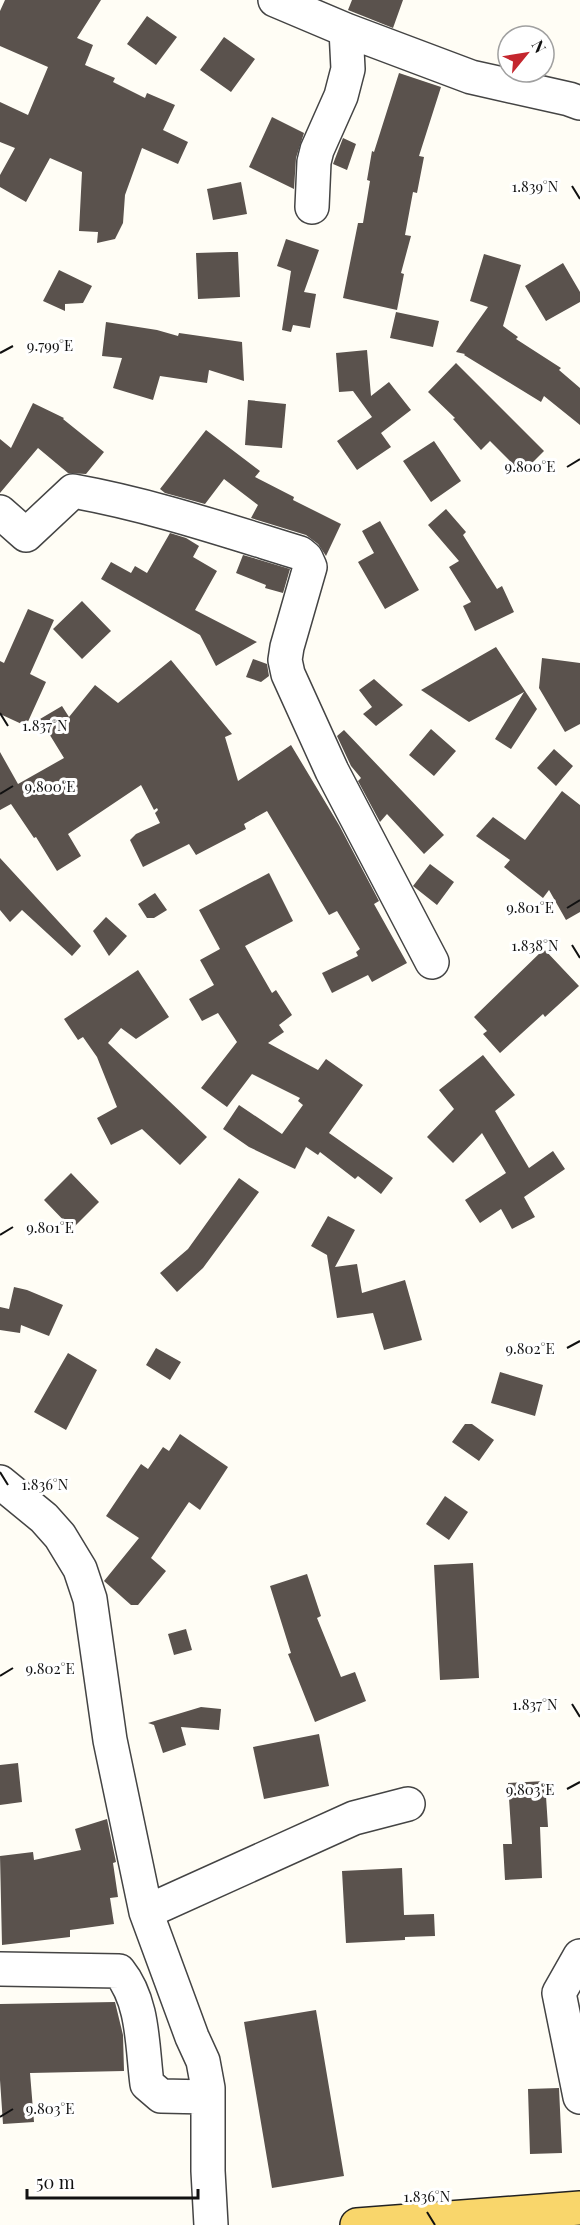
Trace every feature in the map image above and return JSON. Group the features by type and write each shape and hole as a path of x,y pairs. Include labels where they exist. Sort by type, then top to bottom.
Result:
{"main road":[{"path":"357,2225 576,2214"}],"street":[{"path":"275,0 346,30 471,77 580,103"},
{"path":"312,207 316,156 341,96 348,69 346,30"},
{"path":"0,512 26,535 73,491 173,513 300,553 306,558 310,567 287,647 285,660 288,674 332,771 432,962"},
{"path":"0,1482 44,1518 60,1536 80,1569 90,1599 110,1740 146,1912 203,2061 208,2097 211,2225"},
{"path":"146,1912 354,1818 408,1804"},
{"path":"580,1956 559,1993 580,2097"},
{"path":"0,1969 119,1971 129,1983 138,2010 147,2084 160,2096 208,2097"}],"building":[{"path":"5,0 101,0 77,38 93,45 85,65 115,78 113,82 145,98 147,93 175,105 163,130 188,142 178,164 142,148 125,195 123,223 115,239 97,243 98,232 79,231 82,172 50,158 26,202 0,187 0,175 15,148 0,142 0,102 28,115 48,67 0,46 0,11"},
{"path":"352,0 403,0 393,28 348,10"},
{"path":"147,16 177,37 156,65 127,44"},
{"path":"224,37 255,59 231,92 200,70"},
{"path":"399,73 441,87 419,156 424,157 417,193 413,192 405,235 411,236 401,273 404,274 397,310 343,298 358,223 363,223 372,151 374,152"},
{"path":"272,117 304,133 296,158 294,189 249,167"},
{"path":"343,138 356,144 347,170 333,164"},
{"path":"241,182 247,214 213,220 207,189"},
{"path":"286,239 319,250 304,292 316,294 310,328 293,325 291,332 282,330 291,271 277,266"},
{"path":"238,252 240,297 198,299 196,253"},
{"path":"484,254 521,265 503,326 518,337 516,339 561,368 559,370 580,388 580,425 544,396 541,402 465,354 456,352 488,307 470,301"},
{"path":"563,263 580,292 580,302 546,321 525,286"},
{"path":"59,270 92,286 83,303 65,304 65,311 43,301"},
{"path":"396,312 439,321 433,347 390,338"},
{"path":"106,322 157,330 178,336 179,333 242,342 244,381 209,370 207,383 160,376 153,400 113,388 122,358 102,356"},
{"path":"367,350 371,396 389,382 411,410 381,433 391,447 357,470 337,441 372,417 353,391 339,392 336,353"},
{"path":"456,363 544,451 522,473 490,441 481,450 453,419 455,418 428,392"},
{"path":"248,400 286,404 282,448 245,445"},
{"path":"33,403 64,418 104,452 86,474 68,473 38,448 0,493 0,439 11,448"},
{"path":"206,430 260,471 255,477 294,497 293,500 341,524 326,556 318,544 306,535 251,518 258,505 224,479 205,504 165,493 160,489"},
{"path":"434,441 461,481 431,502 403,461"},
{"path":"446,509 466,532 463,535 497,589 502,586 514,612 475,631 463,606 471,602 449,567 459,561 428,525"},
{"path":"380,521 419,590 385,609 358,562 374,553 362,531"},
{"path":"170,533 186,538 199,546 193,557 217,571 195,610 257,642 216,666 200,635 101,579 111,562 131,573 135,566 147,573"},
{"path":"243,555 290,569 283,593 265,588 266,585 236,573"},
{"path":"82,601 111,631 82,659 53,629"},
{"path":"28,609 54,620 30,674 46,682 26,726 0,714 0,661 4,663"},
{"path":"496,647 537,709 511,749 495,739 524,692 469,722 421,690"},
{"path":"542,658 580,663 580,724 565,732 539,688"},
{"path":"253,659 267,664 269,676 261,682 246,677"},
{"path":"171,660 232,734 225,737 238,781 291,745 339,825 379,901 374,904 407,963 372,982 368,975 332,993 322,973 358,956 356,952 360,949 337,911 329,915 267,811 244,824 246,829 196,855 189,844 143,867 130,840 136,834 160,823 155,813 157,808 154,810 141,785 68,834 81,856 57,871 36,837 34,838 11,804 0,810 0,752 18,784 64,758 40,719 62,706 69,717 95,685 118,703"},
{"path":"374,679 403,705 376,726 363,714 372,707 359,690"},
{"path":"431,729 456,751 434,776 409,755"},
{"path":"344,730 444,835 424,854 387,814 380,822 358,781 361,778 351,766 337,736"},
{"path":"554,749 573,766 556,786 537,768"},
{"path":"562,791 580,805 580,912 566,920 549,890 543,898 504,867 510,860 476,836 493,817 525,840"},
{"path":"0,858 81,946 72,956 22,910 10,922 0,910"},
{"path":"430,864 454,882 437,905 413,886"},
{"path":"269,873 293,921 245,946 272,993 276,990 292,1015 279,1025 284,1032 268,1043 318,1070 326,1059 363,1085 329,1133 393,1178 381,1194 358,1176 355,1179 320,1152 318,1155 306,1147 295,1169 249,1147 223,1129 239,1105 282,1134 303,1105 298,1101 300,1098 252,1074 227,1107 201,1088 237,1042 218,1013 202,1021 189,999 214,985 200,960 220,949 199,910"},
{"path":"155,893 167,910 154,918 147,918 138,904"},
{"path":"106,917 127,936 109,956 93,931"},
{"path":"544,949 579,986 545,1017 543,1014 500,1053 483,1034 487,1031 474,1017"},
{"path":"138,970 169,1017 136,1039 121,1028 108,1043 207,1137 180,1165 142,1129 111,1145 97,1118 117,1107 97,1057 83,1037 78,1040 64,1019"},
{"path":"483,1055 515,1095 495,1111 529,1168 553,1151 565,1169 524,1197 535,1217 512,1229 501,1209 480,1223 465,1200 506,1173 482,1133 453,1163 427,1137 454,1109 439,1090"},
{"path":"71,1173 99,1202 72,1229 44,1200"},
{"path":"239,1178 259,1192 203,1268 177,1292 160,1273 188,1249"},
{"path":"328,1216 355,1230 335,1267 357,1264 362,1293 405,1280 422,1340 384,1350 373,1313 337,1318 327,1255 311,1246"},
{"path":"14,1287 63,1305 49,1336 21,1325 20,1333 0,1330 0,1307 9,1309"},
{"path":"156,1348 181,1362 170,1380 146,1365"},
{"path":"68,1353 97,1370 66,1430 34,1412"},
{"path":"500,1372 543,1385 535,1416 491,1403"},
{"path":"465,1424 472,1424 494,1440 479,1461 452,1442"},
{"path":"180,1434 228,1467 200,1510 189,1502 151,1558 166,1571 138,1605 131,1605 104,1581 139,1538 106,1516 141,1464 148,1469 163,1447 169,1451"},
{"path":"445,1496 468,1512 449,1540 426,1524"},
{"path":"473,1563 479,1678 440,1680 434,1565"},
{"path":"307,1574 321,1616 317,1618 341,1677 355,1672 366,1701 315,1722 288,1654 291,1653 270,1586"},
{"path":"186,1629 192,1650 174,1655 168,1634"},
{"path":"201,1707 221,1709 219,1730 181,1727 186,1745 163,1753 154,1725 148,1723"},
{"path":"319,1734 329,1786 264,1799 253,1747"},
{"path":"18,1763 22,1802 0,1805 0,1765"},
{"path":"545,1781 548,1827 540,1827 542,1878 505,1880 503,1844 512,1844 508,1783"},
{"path":"107,1819 116,1862 113,1863 118,1897 110,1898 114,1924 70,1930 70,1937 2,1945 0,1856 33,1852 34,1860 81,1850 75,1829"},
{"path":"402,1868 404,1915 434,1914 435,1936 346,1943 342,1871"},
{"path":"115,2002 123,2035 124,2071 30,2073 34,2122 3,2124 0,2080 0,2004"},
{"path":"316,2010 344,2176 272,2188 244,2022"},
{"path":"559,2088 562,2153 530,2154 528,2089"}]}
